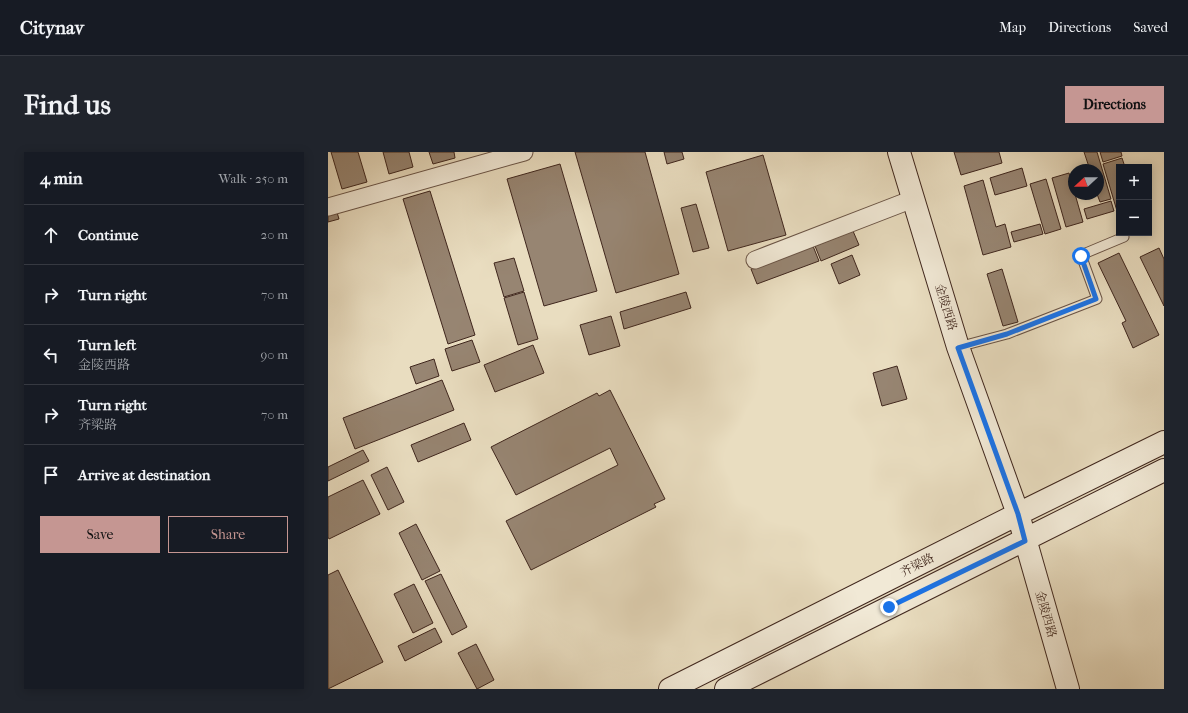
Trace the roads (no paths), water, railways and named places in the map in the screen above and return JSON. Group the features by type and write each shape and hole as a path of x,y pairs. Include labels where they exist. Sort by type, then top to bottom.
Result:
{"main road":[{"name":"金陵西路","path":"899,152 958,348 1018,514 1068,689"},
{"name":"齐梁路","path":"670,689 1164,442"},
{"name":"齐梁路","path":"726,689 1025,541 1164,470"}],"street":[{"path":"328,207 524,152"},
{"path":"755,260 913,199"}],"lane":[{"path":"958,348 1007,334 1096,299 1081,256 1124,237"}]}
